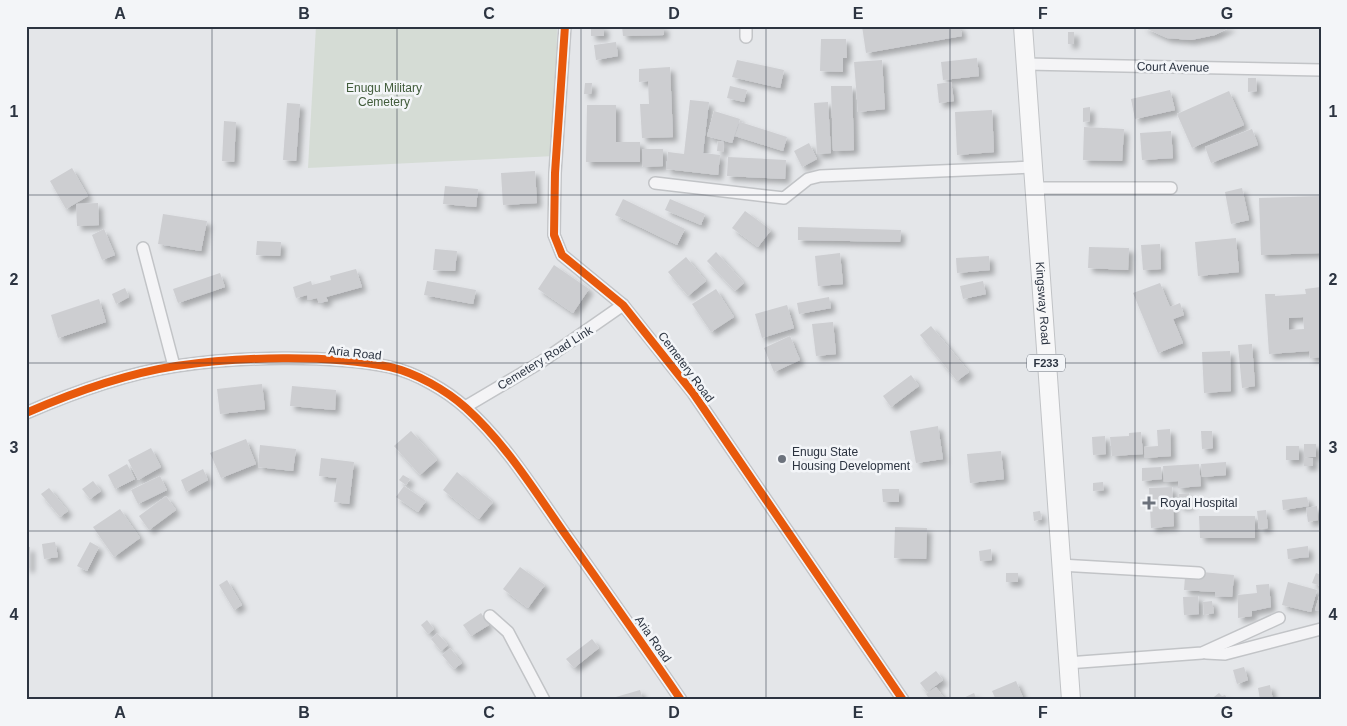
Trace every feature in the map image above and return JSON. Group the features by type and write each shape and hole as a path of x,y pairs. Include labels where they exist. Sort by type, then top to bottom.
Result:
{"main road":[{"name":"Kingsway Road","path":"1023,26 1071,700"}],"street":[{"name":"Cemetery Road","path":"564,26 555,172 554,235 562,255 623,305 693,393 903,700"},
{"name":"Court Avenue","path":"1026,64 1321,70"},
{"path":"655,183 784,198 808,179 820,176 1033,167"},
{"path":"1034,188 1171,188"},
{"path":"143,248 174,366"},
{"name":"Cemetery Road Link","path":"465,407 556,353 623,305"},
{"name":"Aria Road","path":"26,413 88,388 174,366 247,360 312,360 390,368 441,390 465,407 508,452 681,700"},
{"path":"1060,565 1199,572"},
{"path":"490,616 508,632 544,700"},
{"path":"1202,653 1279,618"},
{"path":"1067,662 1202,653 1225,654 1321,629"}],"green space":[{"name":"Enugu Military Cemetery","path":"316,26 557,26 555,156 308,168"}],"building":[{"path":"591,26 604,26 604,36 591,36"},
{"path":"622,26 664,26 664,35 623,36"},
{"path":"862,26 960,26 962,36 866,53"},
{"path":"1141,26 1232,26 1215,35 1191,40 1167,38"},
{"path":"1068,32 1074,32 1074,44 1068,44"},
{"path":"821,39 846,39 847,58 843,58 843,72 820,71"},
{"path":"616,42 618,56 596,60 594,45"},
{"path":"977,58 979,76 943,80 941,62"},
{"path":"737,60 784,70 780,88 732,77"},
{"path":"882,60 885,109 858,112 854,62"},
{"path":"670,67 673,137 642,138 640,104 649,104 648,81 639,82 639,69"},
{"path":"1248,78 1256,78 1257,91 1248,92"},
{"path":"951,82 954,101 939,103 937,84"},
{"path":"585,83 592,83 591,94 584,94"},
{"path":"730,86 747,90 744,102 727,98"},
{"path":"831,86 852,86 854,150 833,151"},
{"path":"1170,90 1175,110 1135,119 1131,99"},
{"path":"1229,91 1244,125 1192,148 1177,114"},
{"path":"690,100 709,102 703,153 720,155 718,175 666,169 668,152 684,154"},
{"path":"828,102 831,153 817,154 814,103"},
{"path":"287,103 300,104 296,161 283,160"},
{"path":"587,105 616,105 616,142 640,142 640,162 586,162"},
{"path":"1090,107 1090,121 1083,122 1083,108"},
{"path":"992,110 994,152 957,155 955,112"},
{"path":"714,111 740,119 732,143 707,136"},
{"path":"224,121 236,122 234,162 222,161"},
{"path":"740,122 787,137 783,151 735,136"},
{"path":"1084,127 1124,129 1122,161 1083,160"},
{"path":"1252,129 1258,145 1211,163 1205,147"},
{"path":"1171,131 1173,158 1142,160 1140,133"},
{"path":"718,141 724,142 723,152 717,151"},
{"path":"809,143 817,159 802,167 794,151"},
{"path":"642,149 663,149 663,166 643,167"},
{"path":"728,157 786,160 785,179 727,176"},
{"path":"72,168 88,196 66,209 50,181"},
{"path":"535,171 537,203 503,205 501,173"},
{"path":"445,186 478,189 476,207 443,204"},
{"path":"1242,188 1249,220 1231,224 1225,192"},
{"path":"1321,196 1321,253 1261,255 1259,198"},
{"path":"623,199 685,229 677,245 615,215"},
{"path":"670,199 705,214 701,225 665,210"},
{"path":"98,203 99,225 77,226 76,204"},
{"path":"745,211 771,230 758,247 732,228"},
{"path":"163,214 207,221 201,251 158,244"},
{"path":"798,227 901,230 900,242 798,240"},
{"path":"104,229 115,255 102,260 92,235"},
{"path":"1236,238 1239,272 1198,276 1195,242"},
{"path":"257,241 281,242 280,256 256,255"},
{"path":"1160,244 1161,269 1143,270 1141,245"},
{"path":"1089,247 1129,248 1128,270 1088,268"},
{"path":"435,249 457,251 455,271 433,270"},
{"path":"716,252 744,283 735,291 707,261"},
{"path":"840,253 843,284 818,286 815,256"},
{"path":"989,256 990,270 957,273 956,258"},
{"path":"686,257 706,281 688,296 668,272"},
{"path":"554,265 589,289 573,313 538,289"},
{"path":"356,269 362,287 326,297 328,301 319,303 317,298 308,300 307,295 296,298 293,287 311,281 312,285 331,280 330,276"},
{"path":"220,273 225,287 178,303 173,289"},
{"path":"427,281 476,290 473,304 424,295"},
{"path":"983,281 986,294 963,299 960,286"},
{"path":"1160,283 1170,307 1180,303 1184,315 1173,319 1183,343 1158,353 1133,293"},
{"path":"1321,287 1321,357 1310,358 1309,351 1269,354 1265,294 1275,294 1275,296 1306,294 1305,289","holes":["1303,317 1304,329 1289,330 1289,318"]},
{"path":"125,288 129,297 116,304 112,294"},
{"path":"716,289 734,317 711,332 692,304"},
{"path":"829,297 831,308 799,314 797,303"},
{"path":"99,299 106,322 58,338 51,315"},
{"path":"787,305 794,328 762,338 755,314"},
{"path":"833,322 836,354 816,356 812,324"},
{"path":"931,326 969,372 957,381 920,335"},
{"path":"790,336 800,360 774,372 764,348"},
{"path":"1252,344 1255,386 1242,388 1238,345"},
{"path":"1230,351 1231,391 1204,393 1202,352"},
{"path":"911,375 919,386 891,407 883,396"},
{"path":"262,384 265,409 220,414 217,389"},
{"path":"292,386 336,390 335,410 290,406"},
{"path":"938,426 943,459 916,463 910,431"},
{"path":"1170,429 1171,456 1145,458 1144,447 1158,446 1157,430"},
{"path":"411,431 437,460 420,475 394,446"},
{"path":"1201,431 1212,431 1213,448 1202,449"},
{"path":"1141,432 1143,454 1112,456 1110,437 1129,436 1129,433"},
{"path":"1105,436 1106,454 1093,455 1092,437"},
{"path":"246,439 256,464 221,478 210,453"},
{"path":"1304,444 1316,444 1316,457 1304,457"},
{"path":"260,445 296,449 293,471 258,467"},
{"path":"1286,446 1299,446 1299,460 1286,460"},
{"path":"151,448 161,467 138,480 128,460"},
{"path":"1001,451 1004,479 970,483 967,454"},
{"path":"321,458 354,462 349,504 334,502 337,478 319,476"},
{"path":"1304,458 1313,458 1313,466 1304,466"},
{"path":"1226,462 1226,475 1202,477 1201,464"},
{"path":"127,464 135,479 115,489 108,475"},
{"path":"1199,464 1201,486 1178,488 1178,481 1164,482 1163,466"},
{"path":"1161,467 1162,479 1142,481 1142,468"},
{"path":"203,469 208,480 186,492 181,480"},
{"path":"457,472 493,502 479,519 443,490"},
{"path":"403,475 410,479 406,485 399,480"},
{"path":"160,476 167,490 138,504 131,490"},
{"path":"93,481 101,491 90,499 82,489"},
{"path":"1103,482 1104,490 1093,491 1093,483"},
{"path":"404,486 426,501 418,512 396,497"},
{"path":"1172,487 1174,526 1151,528 1149,488"},
{"path":"49,488 68,511 60,517 41,494"},
{"path":"882,489 899,489 899,502 883,502"},
{"path":"1189,493 1190,506 1179,506 1179,494"},
{"path":"166,496 176,510 149,530 139,516"},
{"path":"1307,497 1309,506 1283,510 1282,500"},
{"path":"1317,506 1318,520 1308,522 1306,508"},
{"path":"120,509 140,538 114,557 93,527"},
{"path":"1266,510 1268,528 1259,529 1257,511"},
{"path":"1040,511 1042,519 1034,521 1033,512"},
{"path":"1199,516 1255,516 1255,538 1200,538"},
{"path":"895,527 927,528 926,559 894,558"},
{"path":"55,542 58,557 44,559 42,544"},
{"path":"90,542 99,547 87,571 77,566"},
{"path":"1308,546 1309,557 1288,559 1287,549"},
{"path":"26,547 30,547 30,568 26,568"},
{"path":"991,549 992,560 980,561 979,551"},
{"path":"520,567 545,585 528,608 503,589"},
{"path":"1202,572 1234,575 1232,597 1215,596 1215,592 1184,590 1185,577 1202,579"},
{"path":"1006,573 1018,573 1018,582 1006,582"},
{"path":"1316,573 1321,575 1321,586 1312,583"},
{"path":"227,580 242,605 234,610 219,585"},
{"path":"1288,582 1317,590 1311,612 1282,605"},
{"path":"1269,584 1271,607 1252,611 1252,616 1238,618 1238,595 1257,593 1256,585"},
{"path":"1321,590 1321,611 1315,610"},
{"path":"1198,596 1199,614 1184,615 1183,597"},
{"path":"1212,601 1214,613 1204,615 1203,602"},
{"path":"481,613 489,625 471,636 463,625"},
{"path":"427,620 434,629 428,634 421,625"},
{"path":"437,633 448,645 441,651 431,639"},
{"path":"592,639 599,648 574,668 566,659"},
{"path":"450,648 462,663 454,669 442,655"},
{"path":"1244,667 1248,680 1237,684 1233,670"},
{"path":"936,671 943,680 927,692 920,683"},
{"path":"1016,681 1024,700 996,700 992,691"},
{"path":"1270,685 1273,700 1260,700 1258,688"},
{"path":"936,687 944,698 930,700 926,694"},
{"path":"640,690 643,700 609,700 609,699"},
{"path":"974,693 977,700 959,700"},
{"path":"1219,693 1222,696 1225,695 1228,700 1210,700"}],"cycle path":[{"path":"565,26 555,173 554,235 562,255 623,305 693,393 903,700"},
{"path":"26,413 62,398 118,379 157,369 201,363 283,358 339,360 390,367 410,373 458,401 507,452 681,700"}],"place":[{"name":"Enugu State Housing Development","path":"782,459"},
{"name":"Royal Hospital","path":"1149,503"}]}
